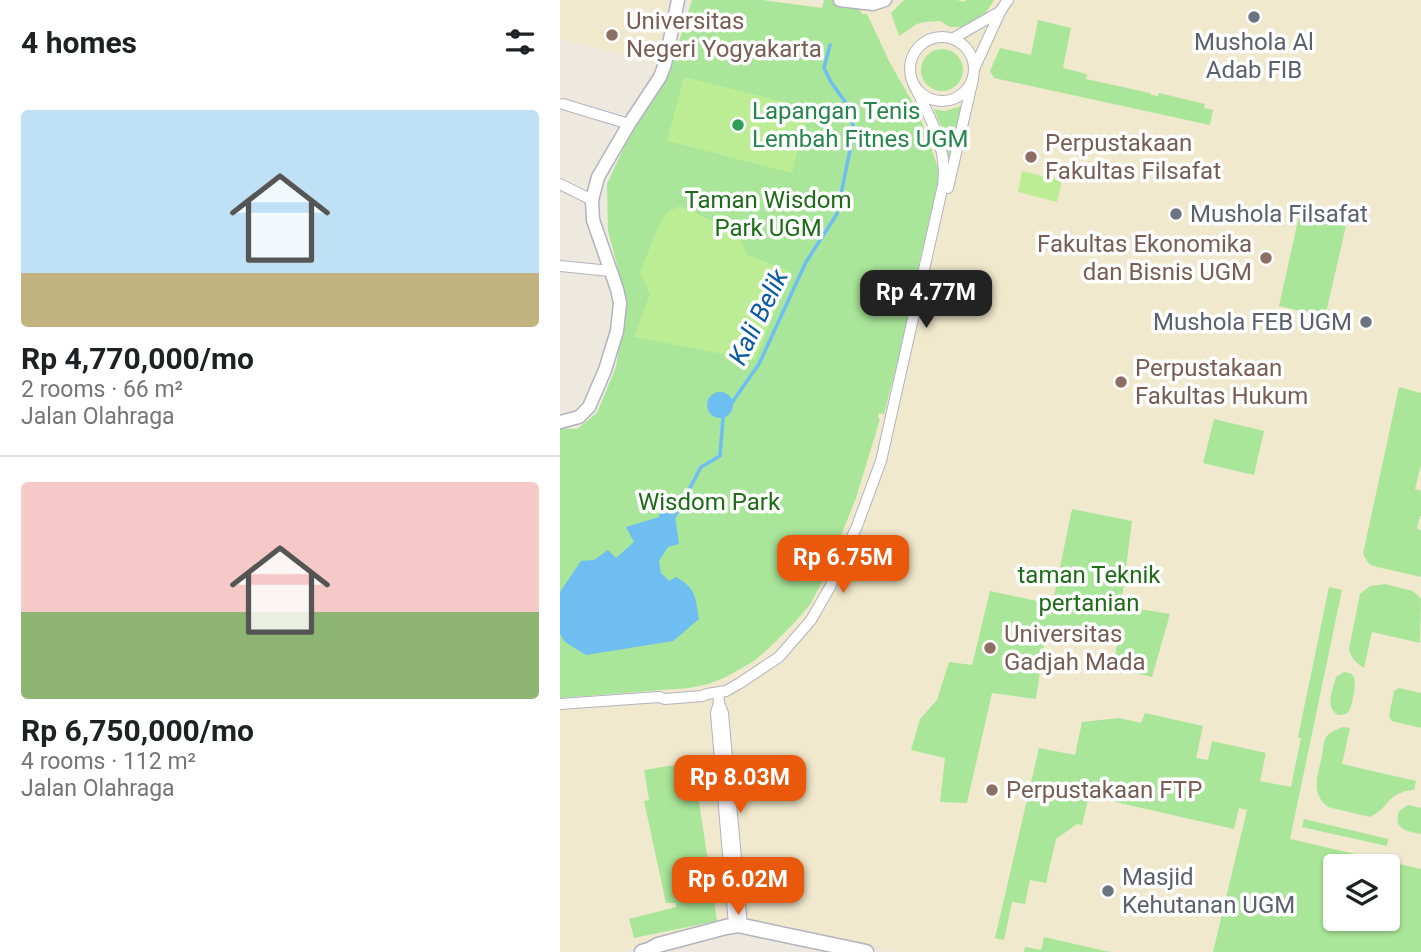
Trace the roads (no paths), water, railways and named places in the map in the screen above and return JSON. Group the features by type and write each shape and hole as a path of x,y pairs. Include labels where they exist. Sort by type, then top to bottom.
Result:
{"main road":[{"path":"645,951 658,945 738,928 866,952"},
{"path":"738,928 822,952"}],"street":[{"path":"560,422 579,417 589,407 618,325 620,303 593,220 592,200 598,177 662,71 678,0"},
{"path":"840,0 873,4 885,0"},
{"path":"915,85 932,100 952,100 963,93 1008,0"},
{"path":"952,39 1001,10"},
{"path":"560,704 659,697 664,693 701,691 715,696 740,683 760,677 780,663 816,622 835,589 881,479 884,462 944,178 943,154 938,135 911,76 911,66 917,51 926,42 932,39 952,39 968,51 974,63 974,74 884,462"},
{"path":"563,104 629,124"},
{"path":"560,184 592,200"},
{"path":"560,266 610,271"},
{"path":"715,696 738,928"}],"water":[{"path":"720,392 729,396 733,405 729,414 720,418 711,414 707,405 711,396"},
{"path":"661,504 675,516 679,544 668,547 659,561 661,573 669,581 676,577 688,586 696,599 699,619 673,641 586,655 565,642 560,634 560,592 581,561 594,560 608,550 616,558 634,542 626,527 659,517"}],"waterway":[{"name":"Kali Belik","path":"731,404 759,364 806,262 837,214 852,140 853,119 824,68 830,45"},
{"name":"Kali Belik","path":"675,516 701,467 720,456 725,414"}],"place":[{"name":"Mushola Al Adab FIB","path":"1254,17"},
{"name":"Universitas Negeri Yogyakarta","path":"612,35"},
{"name":"Lapangan Tenis Lembah Fitnes UGM","path":"738,125"},
{"name":"Perpustakaan Fakultas Filsafat","path":"1031,157"},
{"name":"Mushola Filsafat","path":"1176,214"},
{"name":"Fakultas Ekonomika dan Bisnis UGM","path":"1266,258"},
{"name":"Mushola FEB UGM","path":"1366,322"},
{"name":"Perpustakaan Fakultas Hukum","path":"1121,382"},
{"name":"Universitas Gadjah Mada","path":"990,648"},
{"name":"Perpustakaan FTP","path":"992,790"},
{"name":"Masjid Kehutanan UGM","path":"1108,891"}],"park label":[{"name":"Taman Wisdom Park UGM","path":"768,214"},
{"name":"Wisdom Park","path":"709,502"},
{"name":"taman Teknik pertanian","path":"1089,589"}]}
